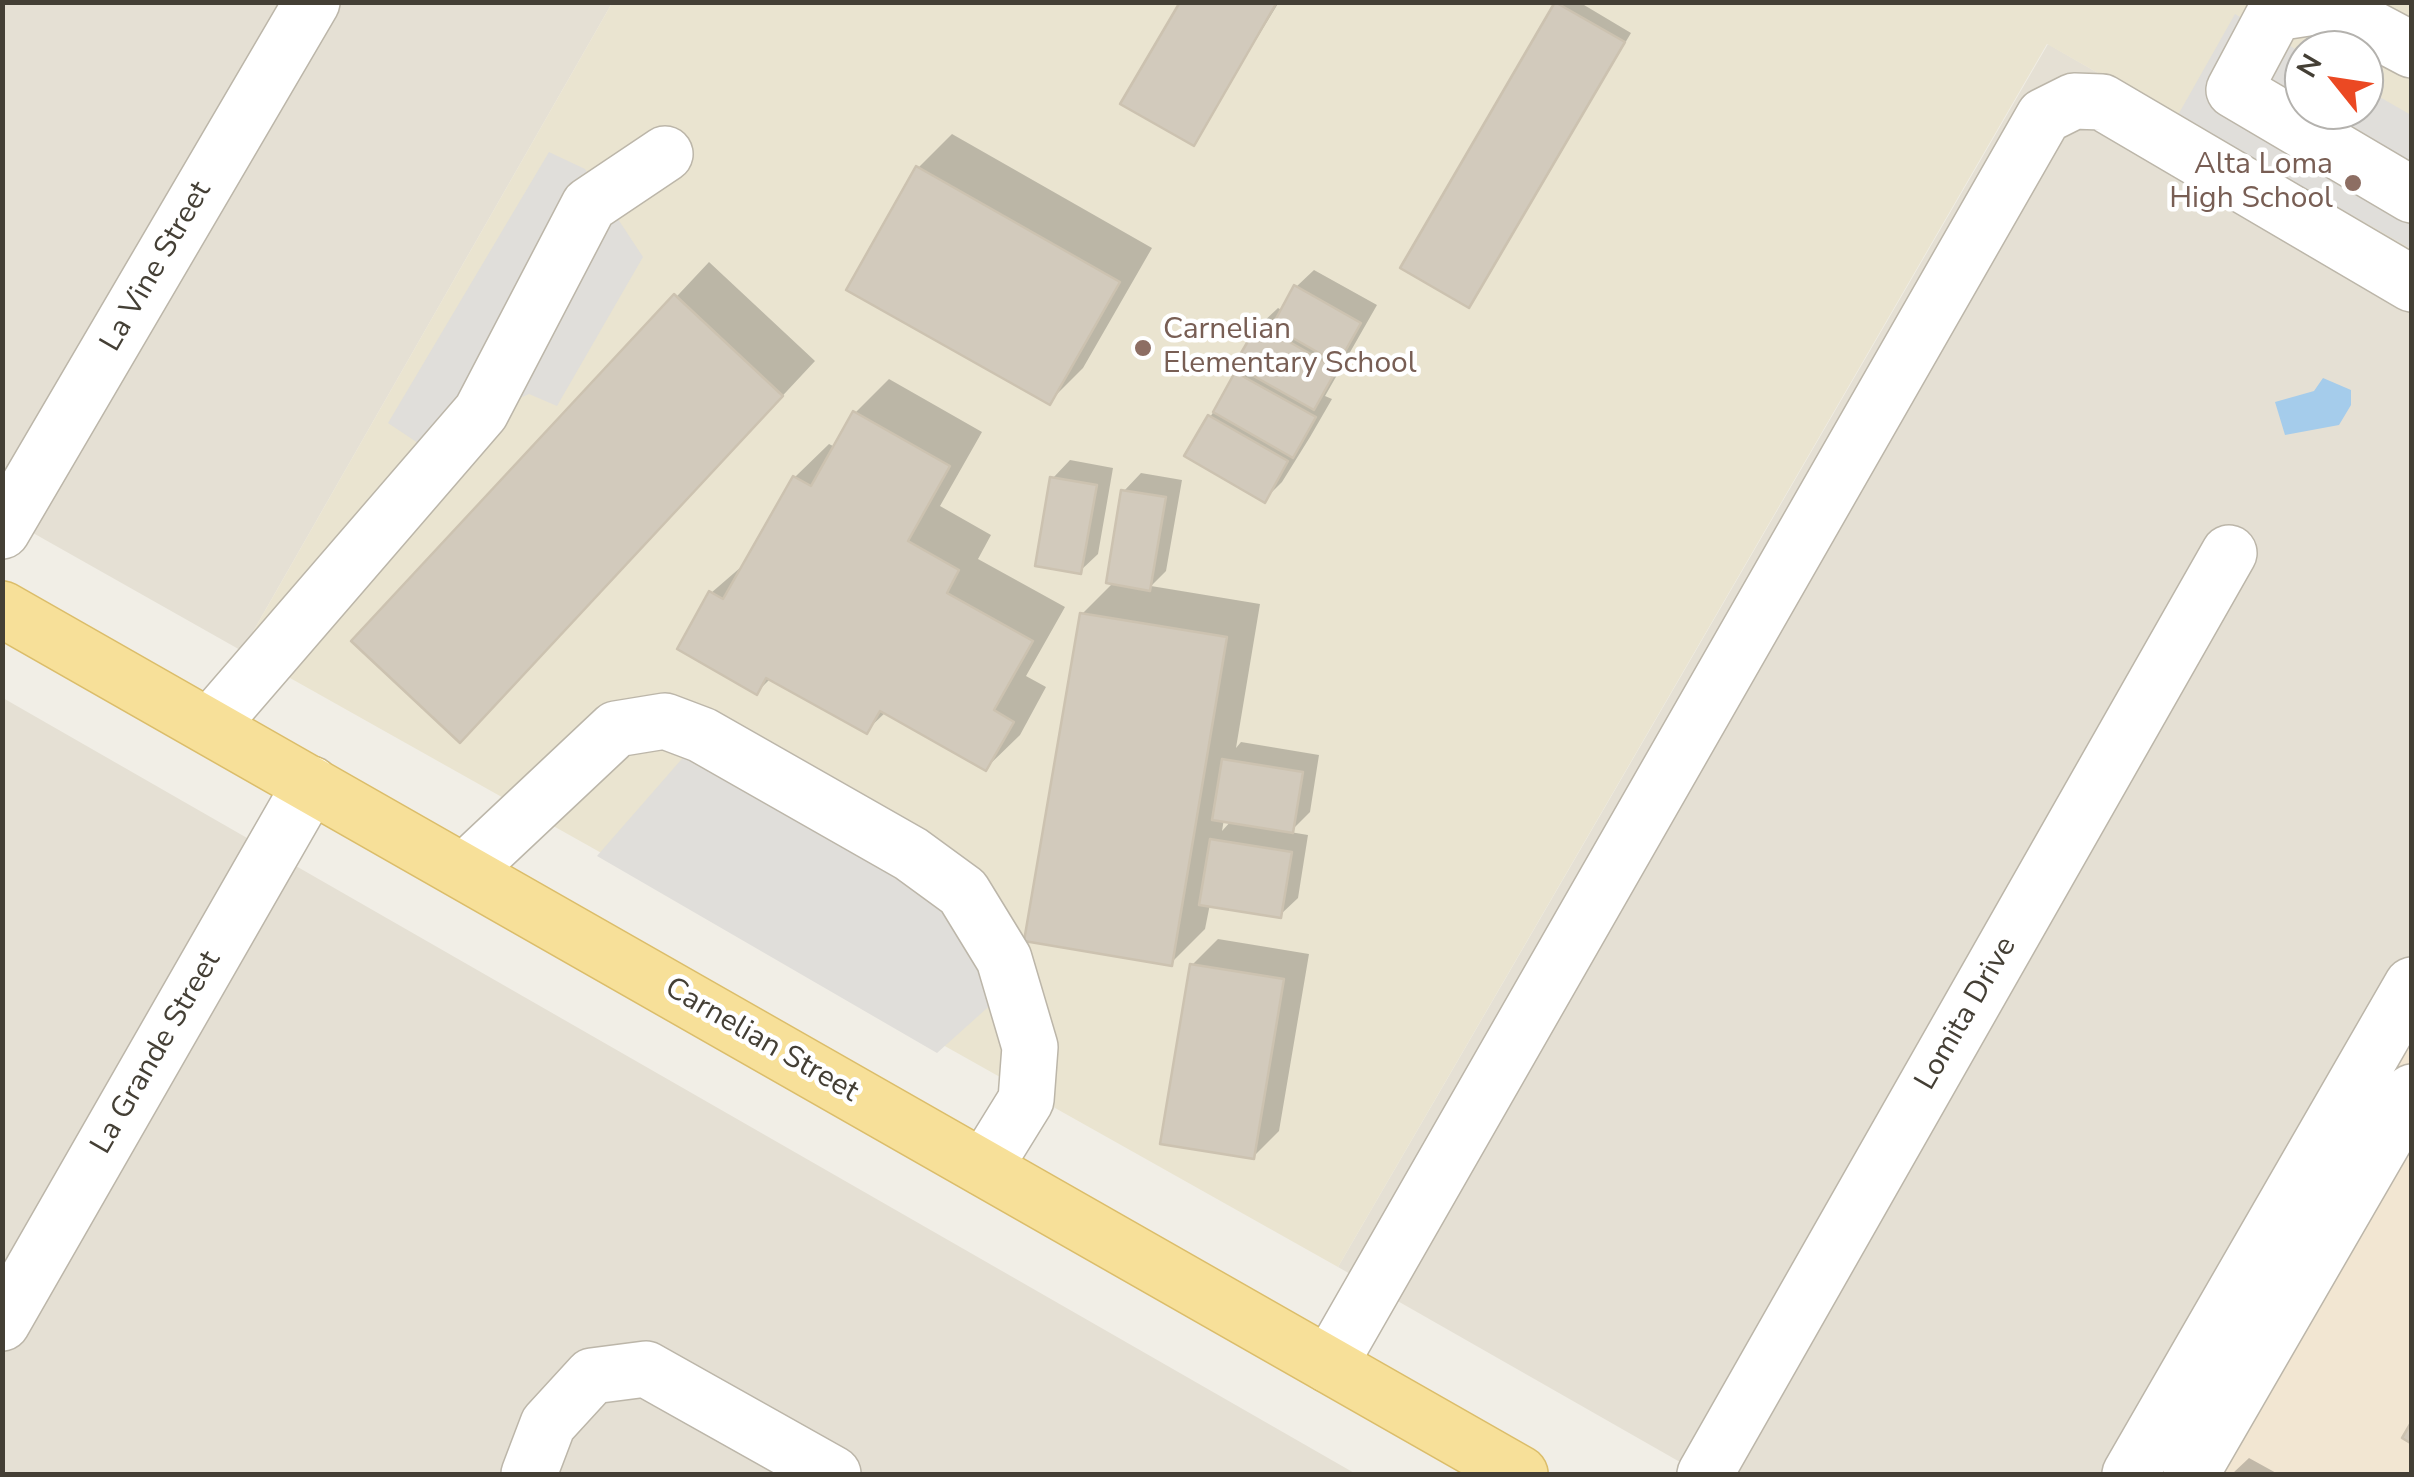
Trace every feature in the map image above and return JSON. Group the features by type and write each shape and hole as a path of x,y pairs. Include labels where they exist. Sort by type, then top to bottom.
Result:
{"main road":[{"name":"Carnelian Street","path":"2,609 1520,1474"}],"street":[{"name":"La Vine Street","path":"2,531 312,2"},
{"path":"2412,50 2327,5 2275,13 2234,90 2412,195"},
{"path":"1329,1365 2044,116 2074,101 2102,102 2412,284"},
{"path":"210,726 480,412 589,205 666,154"},
{"name":"Lomita Drive","path":"1705,1474 2229,553"},
{"path":"465,871 616,729 664,721 702,735 911,854 963,892 974,909 1004,959 1030,1047 1026,1100 984,1168"},
{"name":"La Grande Street","path":"2,1323 311,784"},
{"path":"2130,1474 2412,985"},
{"path":"2192,1474 2412,1092"},
{"path":"529,1474 548,1424 592,1376 646,1369 833,1474"}],"shaded area":[{"path":"3,3 612,3 242,651 3,516"},
{"name":"Carnelian Elementary School","path":"612,3 2411,3 2411,251 2047,44 1338,1267 242,651"},
{"path":"2235,14 2284,42 2284,130 2384,130 2384,99 2411,115 2411,249 2178,115"},
{"path":"2048,44 2411,254 2411,1029 2153,1474 1701,1474 1338,1267"},
{"path":"549,152 585,169 643,257 557,406 529,394 418,443 388,423"},
{"path":"3,698 1356,1474 3,1474"},
{"path":"694,745 947,890 996,1000 937,1053 597,856"},
{"path":"2411,1029 2411,1474 2153,1474"}],"water":[{"path":"2323,378 2351,390 2351,405 2339,425 2285,435 2275,402 2314,391"}],"building":[{"path":"1180,2 1277,2 1194,146 1120,104"},
{"path":"1555,2 1625,42 1469,308 1400,268"},
{"path":"916,166 1120,282 1050,405 846,290"},
{"path":"1294,285 1361,323 1338,364 1272,326"},
{"path":"674,294 783,396 460,743 351,641"},
{"path":"1258,324 1337,369 1314,410 1234,365"},
{"path":"1235,372 1316,417 1293,458 1213,412"},
{"path":"853,411 950,466 908,541 959,570 947,593 1033,641 994,710 1014,722 986,771 880,711 867,734 766,678 757,695 677,649 709,591 723,599 793,476 811,486"},
{"path":"1208,415 1288,461 1265,503 1184,456"},
{"path":"1050,477 1097,485 1081,574 1035,566"},
{"path":"1121,490 1166,497 1150,591 1106,583"},
{"path":"1080,613 1227,637 1172,966 1024,941"},
{"path":"1222,759 1303,772 1293,833 1212,820"},
{"path":"1210,839 1292,852 1281,918 1199,905"},
{"path":"1190,964 1284,979 1254,1159 1160,1144"},
{"path":"2412,1421 2412,1444 2402,1438"}],"place":[{"name":"Alta Loma High School","path":"2353,183"},
{"name":"Carnelian Elementary School","path":"1143,348"}]}
